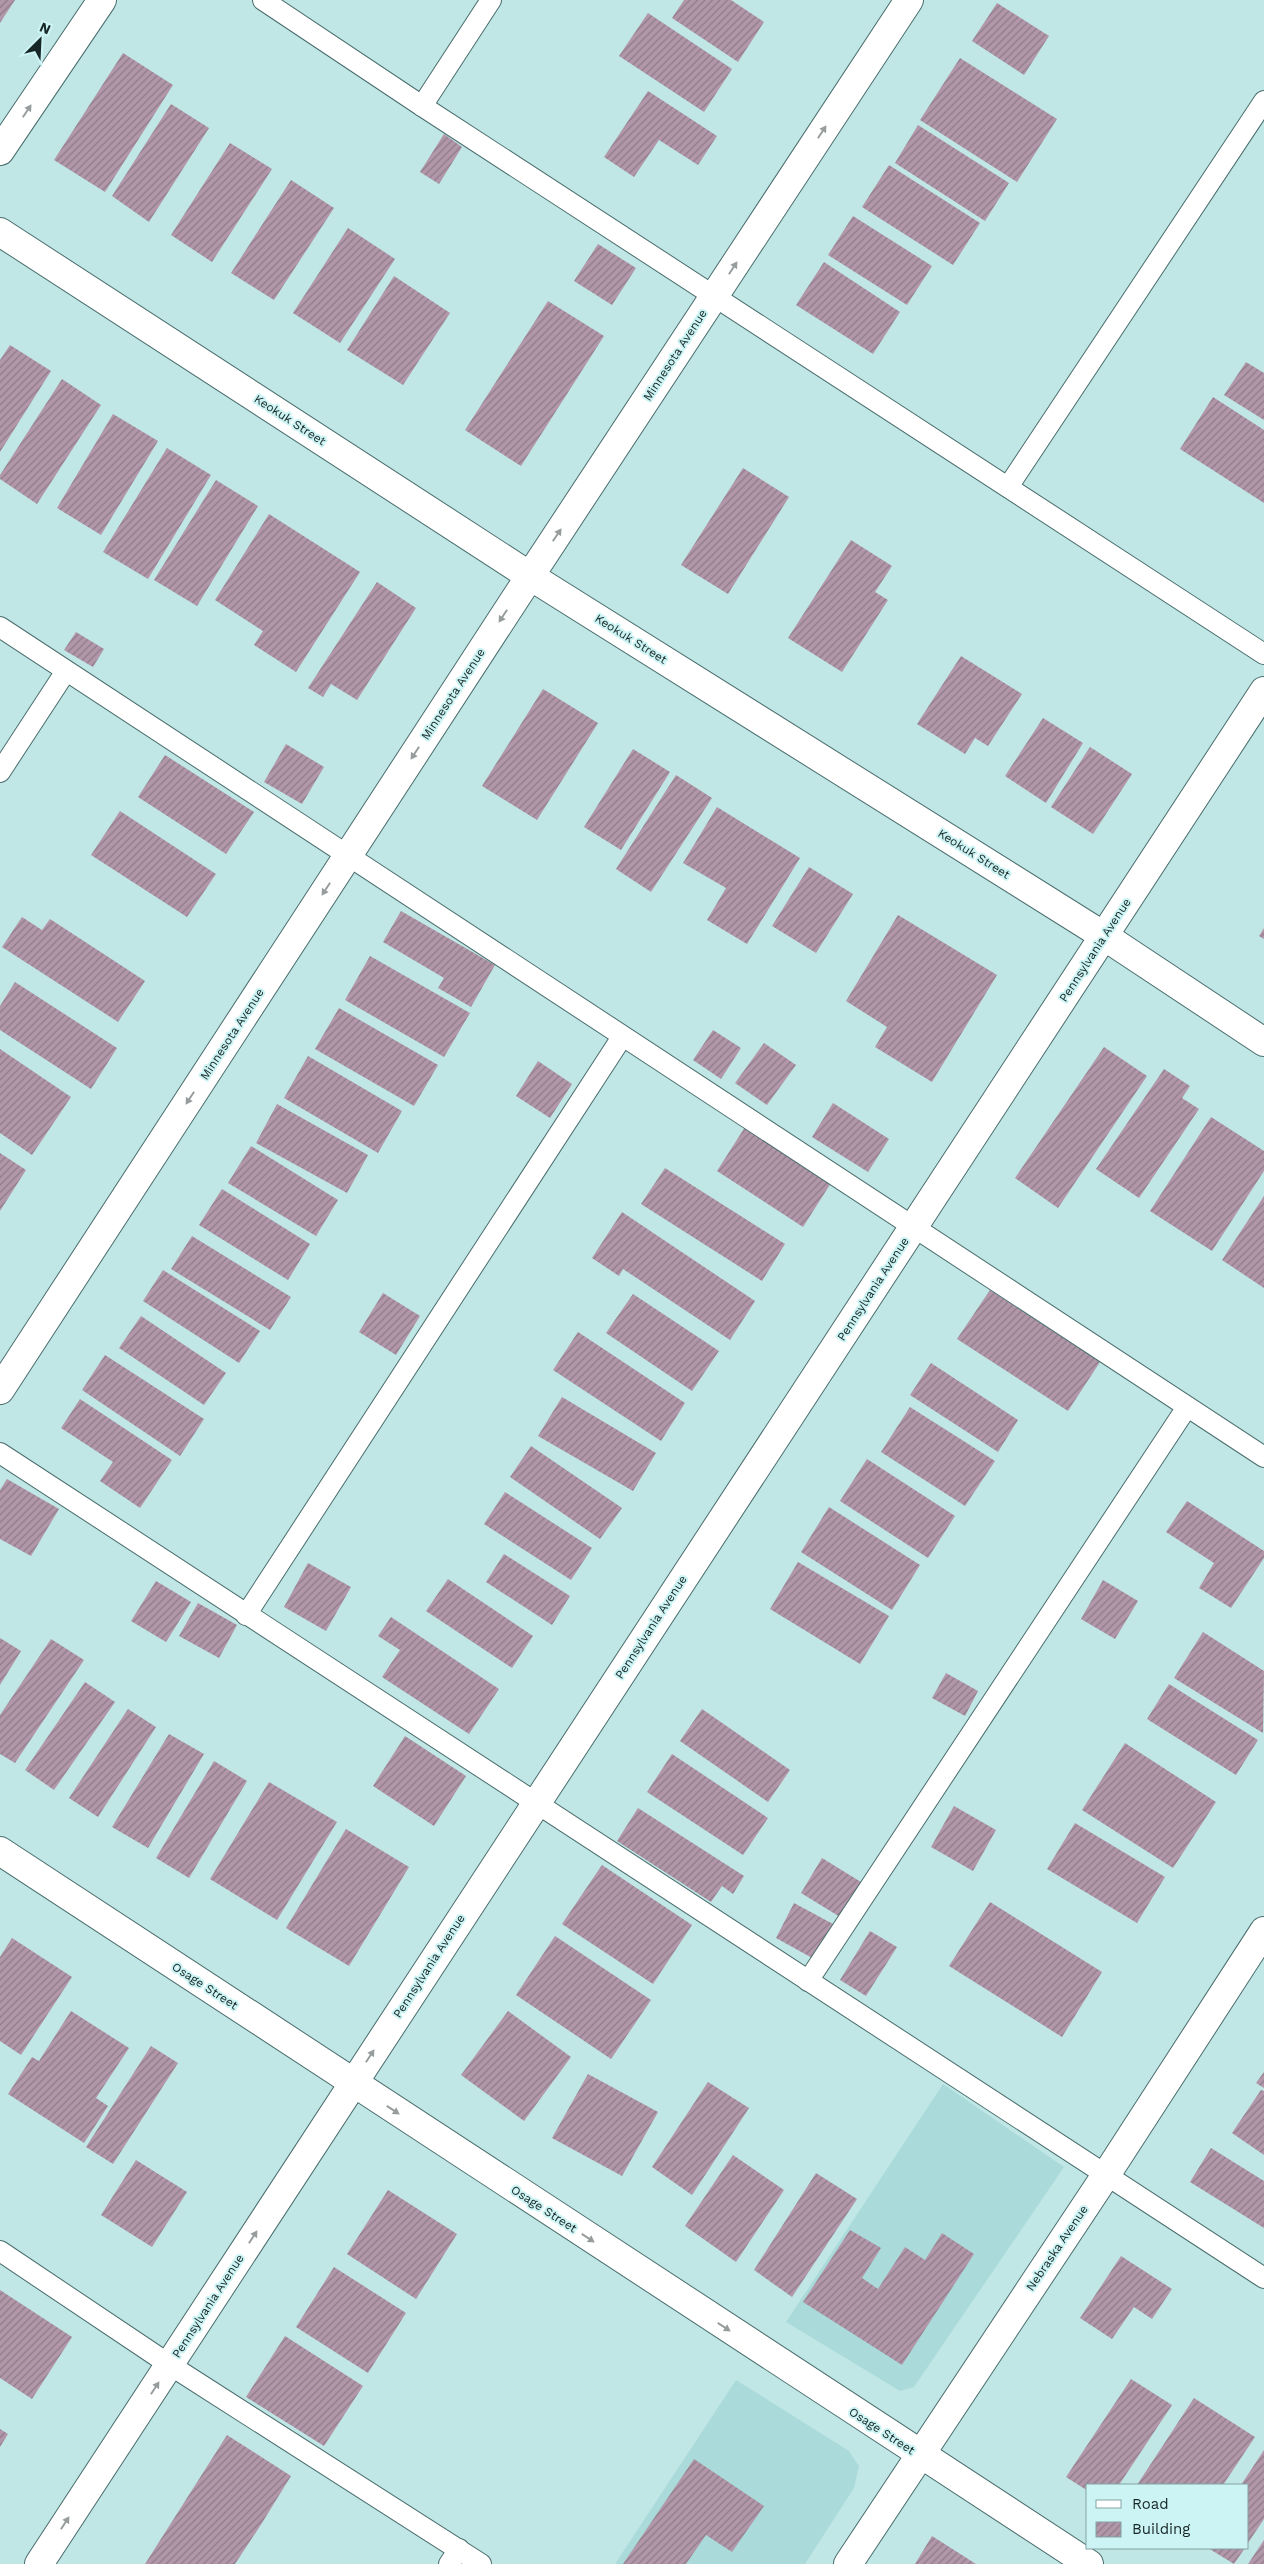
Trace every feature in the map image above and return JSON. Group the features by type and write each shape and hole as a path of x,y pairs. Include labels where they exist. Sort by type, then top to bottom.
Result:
{"street":[{"path":"0,151 102,0"},
{"name":"Minnesota Avenue","path":"0,1390 530,576 909,0"},
{"name":"Keokuk Street","path":"0,232 530,576 1104,936 1264,1042"},
{"name":"Pennsylvania Avenue","path":"39,2564 1264,691"},
{"name":"Osage Street","path":"0,1851 352,2084 1089,2564"},
{"name":"Nebraska Avenue","path":"848,2564 1106,2175 1264,1931"}],"lane":[{"path":"263,0 714,297 1264,654"},
{"path":"422,106 491,0"},
{"path":"1008,487 1264,101"},
{"path":"0,627 1264,1457"},
{"path":"0,772 66,671"},
{"path":"246,1615 622,1037"},
{"path":"808,1981 1187,1407"},
{"path":"0,1453 1264,2278"},
{"path":"0,2251 454,2557 481,2564"}],"shaded area":[{"path":"943,2084 1064,2167 914,2387 900,2391 786,2322"},
{"path":"736,2380 849,2451 859,2466 854,2488 805,2564 615,2564"}],"building":[{"path":"0,0 15,0 0,23"},
{"path":"684,0 731,0 764,22 738,62 672,18"},
{"path":"997,3 1049,36 1024,75 972,41"},
{"path":"648,13 732,69 704,112 619,56"},
{"path":"123,53 173,85 105,192 54,160"},
{"path":"960,58 1057,119 1017,182 920,120"},
{"path":"648,91 717,136 698,165 659,140 634,177 604,157"},
{"path":"171,104 209,128 149,222 112,196"},
{"path":"918,125 1009,183 985,221 895,163"},
{"path":"444,134 462,147 439,184 420,172"},
{"path":"230,143 272,169 212,262 171,235"},
{"path":"889,165 980,223 953,265 862,207"},
{"path":"291,180 334,208 274,300 231,273"},
{"path":"853,216 932,266 907,305 828,255"},
{"path":"348,228 395,259 340,343 293,313"},
{"path":"598,244 636,268 612,305 574,281"},
{"path":"824,262 900,312 873,354 796,305"},
{"path":"394,276 450,313 403,385 347,350"},
{"path":"548,301 604,336 521,466 465,430"},
{"path":"10,345 51,371 0,452 0,360"},
{"path":"1246,362 1264,373 1264,420 1224,395"},
{"path":"62,379 101,405 37,504 0,479 0,475"},
{"path":"1213,397 1264,430 1264,503 1180,449"},
{"path":"113,414 158,441 101,535 57,508"},
{"path":"167,448 211,475 148,579 103,552"},
{"path":"743,468 789,497 728,594 681,565"},
{"path":"216,480 258,506 197,606 154,580"},
{"path":"269,514 360,572 296,672 254,645 263,631 215,600"},
{"path":"851,540 892,566 875,592 888,600 842,672 788,638"},
{"path":"377,582 416,608 357,700 331,684 323,697 308,688"},
{"path":"76,632 104,649 93,667 64,650"},
{"path":"961,656 1022,694 988,746 975,738 965,754 917,724"},
{"path":"543,689 598,723 537,820 482,786"},
{"path":"1043,718 1083,743 1046,803 1005,776"},
{"path":"286,744 324,767 302,804 264,782"},
{"path":"1090,747 1132,774 1093,834 1051,807"},
{"path":"633,749 670,772 621,850 584,827"},
{"path":"165,755 254,812 226,854 138,797"},
{"path":"676,775 712,798 651,892 616,869"},
{"path":"717,807 800,858 747,944 707,920 726,888 683,863"},
{"path":"120,811 216,874 187,917 91,855"},
{"path":"809,867 853,894 816,953 772,926"},
{"path":"401,911 495,965 471,1007 438,988 444,978 383,942"},
{"path":"898,915 997,975 932,1082 875,1047 887,1027 846,1001"},
{"path":"22,917 42,930 50,919 145,981 118,1022 2,947"},
{"path":"1264,928 1264,939 1259,936"},
{"path":"370,956 470,1013 444,1057 345,1000"},
{"path":"15,982 117,1048 91,1089 0,1030 0,1006"},
{"path":"339,1008 438,1065 414,1106 315,1049"},
{"path":"713,1030 741,1048 721,1079 693,1060"},
{"path":"764,1043 796,1065 767,1105 735,1083"},
{"path":"1104,1047 1147,1076 1058,1208 1015,1178"},
{"path":"0,1049 71,1097 32,1155 0,1133"},
{"path":"308,1056 402,1111 378,1153 284,1098"},
{"path":"538,1061 572,1084 550,1118 516,1096"},
{"path":"1164,1069 1190,1086 1182,1098 1199,1109 1139,1198 1096,1169"},
{"path":"833,1103 889,1139 868,1172 812,1137"},
{"path":"277,1104 368,1155 347,1193 256,1143"},
{"path":"1211,1117 1264,1151 1264,1171 1212,1251 1150,1211"},
{"path":"745,1127 831,1183 803,1227 717,1171"},
{"path":"251,1146 338,1200 316,1236 228,1183"},
{"path":"0,1153 26,1170 0,1211"},
{"path":"665,1168 785,1244 762,1281 641,1204"},
{"path":"222,1189 310,1244 288,1280 199,1225"},
{"path":"1264,1196 1264,1288 1222,1260"},
{"path":"622,1212 755,1301 730,1340 623,1269 619,1276 592,1258"},
{"path":"192,1236 291,1297 270,1330 171,1269"},
{"path":"163,1270 260,1331 239,1363 143,1301"},
{"path":"990,1290 1100,1362 1068,1411 957,1339"},
{"path":"383,1293 420,1316 396,1355 359,1332"},
{"path":"633,1294 719,1351 692,1391 606,1333"},
{"path":"141,1316 226,1373 204,1405 119,1348"},
{"path":"578,1332 685,1403 661,1441 553,1370"},
{"path":"105,1355 204,1419 180,1456 82,1390"},
{"path":"931,1363 1018,1420 998,1452 910,1395"},
{"path":"562,1397 656,1453 633,1491 538,1436"},
{"path":"80,1399 172,1460 140,1508 100,1481 113,1462 61,1428"},
{"path":"910,1407 995,1461 965,1506 881,1452"},
{"path":"531,1446 622,1508 600,1539 510,1477"},
{"path":"867,1459 955,1516 928,1558 840,1501"},
{"path":"7,1479 59,1509 31,1556 0,1539 0,1490"},
{"path":"505,1492 592,1548 571,1580 484,1524"},
{"path":"1187,1501 1264,1551 1264,1558 1231,1608 1199,1588 1214,1563 1166,1532"},
{"path":"829,1507 920,1565 892,1610 801,1552"},
{"path":"504,1554 570,1596 552,1625 486,1582"},
{"path":"798,1562 889,1616 860,1664 770,1609"},
{"path":"308,1563 351,1587 326,1631 284,1607"},
{"path":"448,1579 533,1636 512,1668 426,1611"},
{"path":"1103,1580 1138,1601 1115,1639 1081,1619"},
{"path":"156,1581 191,1602 166,1642 131,1621"},
{"path":"198,1603 237,1625 219,1658 179,1636"},
{"path":"391,1617 499,1689 469,1734 382,1677 400,1650 378,1636"},
{"path":"1203,1632 1264,1671 1263,1733 1174,1678"},
{"path":"0,1638 21,1651 0,1685"},
{"path":"51,1639 84,1660 15,1763 0,1754 0,1715"},
{"path":"946,1673 978,1691 965,1716 932,1698"},
{"path":"85,1682 115,1702 54,1790 25,1770"},
{"path":"1169,1684 1258,1740 1236,1775 1147,1719"},
{"path":"128,1709 156,1727 98,1817 69,1798"},
{"path":"702,1709 790,1770 768,1802 680,1741"},
{"path":"169,1734 204,1754 148,1848 112,1827"},
{"path":"405,1736 466,1776 434,1826 373,1786"},
{"path":"1125,1743 1216,1802 1173,1868 1082,1810"},
{"path":"672,1754 768,1818 743,1855 647,1792"},
{"path":"214,1761 247,1781 189,1878 156,1858"},
{"path":"269,1782 337,1822 277,1920 210,1879"},
{"path":"954,1806 996,1830 973,1871 931,1847"},
{"path":"638,1808 744,1876 733,1894 722,1886 711,1902 617,1841"},
{"path":"1075,1823 1165,1877 1137,1923 1047,1869"},
{"path":"346,1829 409,1867 349,1966 286,1928"},
{"path":"822,1858 861,1882 840,1917 801,1893"},
{"path":"602,1865 692,1925 653,1984 562,1924"},
{"path":"990,1902 1102,1972 1062,2037 949,1966"},
{"path":"794,1903 833,1924 814,1959 776,1938"},
{"path":"870,1931 897,1947 866,1996 840,1980"},
{"path":"555,1936 651,2000 611,2059 516,1995"},
{"path":"12,1938 72,1977 21,2055 0,2041 0,1957"},
{"path":"71,2011 129,2048 96,2098 108,2106 84,2143 8,2094 32,2057 39,2061"},
{"path":"508,2011 571,2057 524,2121 461,2075"},
{"path":"151,2046 178,2063 113,2164 86,2147"},
{"path":"1264,2072 1264,2088 1256,2083"},
{"path":"588,2074 658,2112 622,2176 552,2138"},
{"path":"708,2082 749,2108 692,2195 652,2167"},
{"path":"1261,2090 1264,2091 1264,2155 1232,2133"},
{"path":"1211,2148 1264,2181 1264,2228 1190,2182"},
{"path":"733,2155 784,2190 736,2262 685,2226"},
{"path":"136,2160 187,2192 152,2247 101,2215"},
{"path":"816,2173 857,2199 792,2297 754,2270"},
{"path":"388,2190 457,2234 416,2299 347,2254"},
{"path":"850,2230 881,2248 862,2278 878,2289 905,2247 925,2260 942,2233 974,2254 902,2365 803,2302"},
{"path":"1121,2256 1172,2289 1152,2319 1134,2307 1112,2339 1080,2318"},
{"path":"334,2267 406,2313 368,2373 296,2327"},
{"path":"0,2290 72,2337 32,2399 0,2378"},
{"path":"285,2336 363,2386 324,2446 246,2397"},
{"path":"1131,2379 1172,2405 1120,2484 1086,2484 1086,2490 1066,2477"},
{"path":"1194,2398 1255,2437 1224,2484 1138,2484"},
{"path":"0,2429 8,2434 0,2447"},
{"path":"227,2435 291,2476 262,2523 235,2564 145,2564"},
{"path":"1264,2450 1264,2519 1249,2542 1249,2484 1242,2484"},
{"path":"694,2459 764,2506 732,2552 706,2535 686,2564 623,2564"},
{"path":"932,2536 976,2564 915,2564"},
{"path":"1264,2540 1264,2564 1248,2564"},
{"path":"1210,2549 1244,2549 1234,2564"}]}
